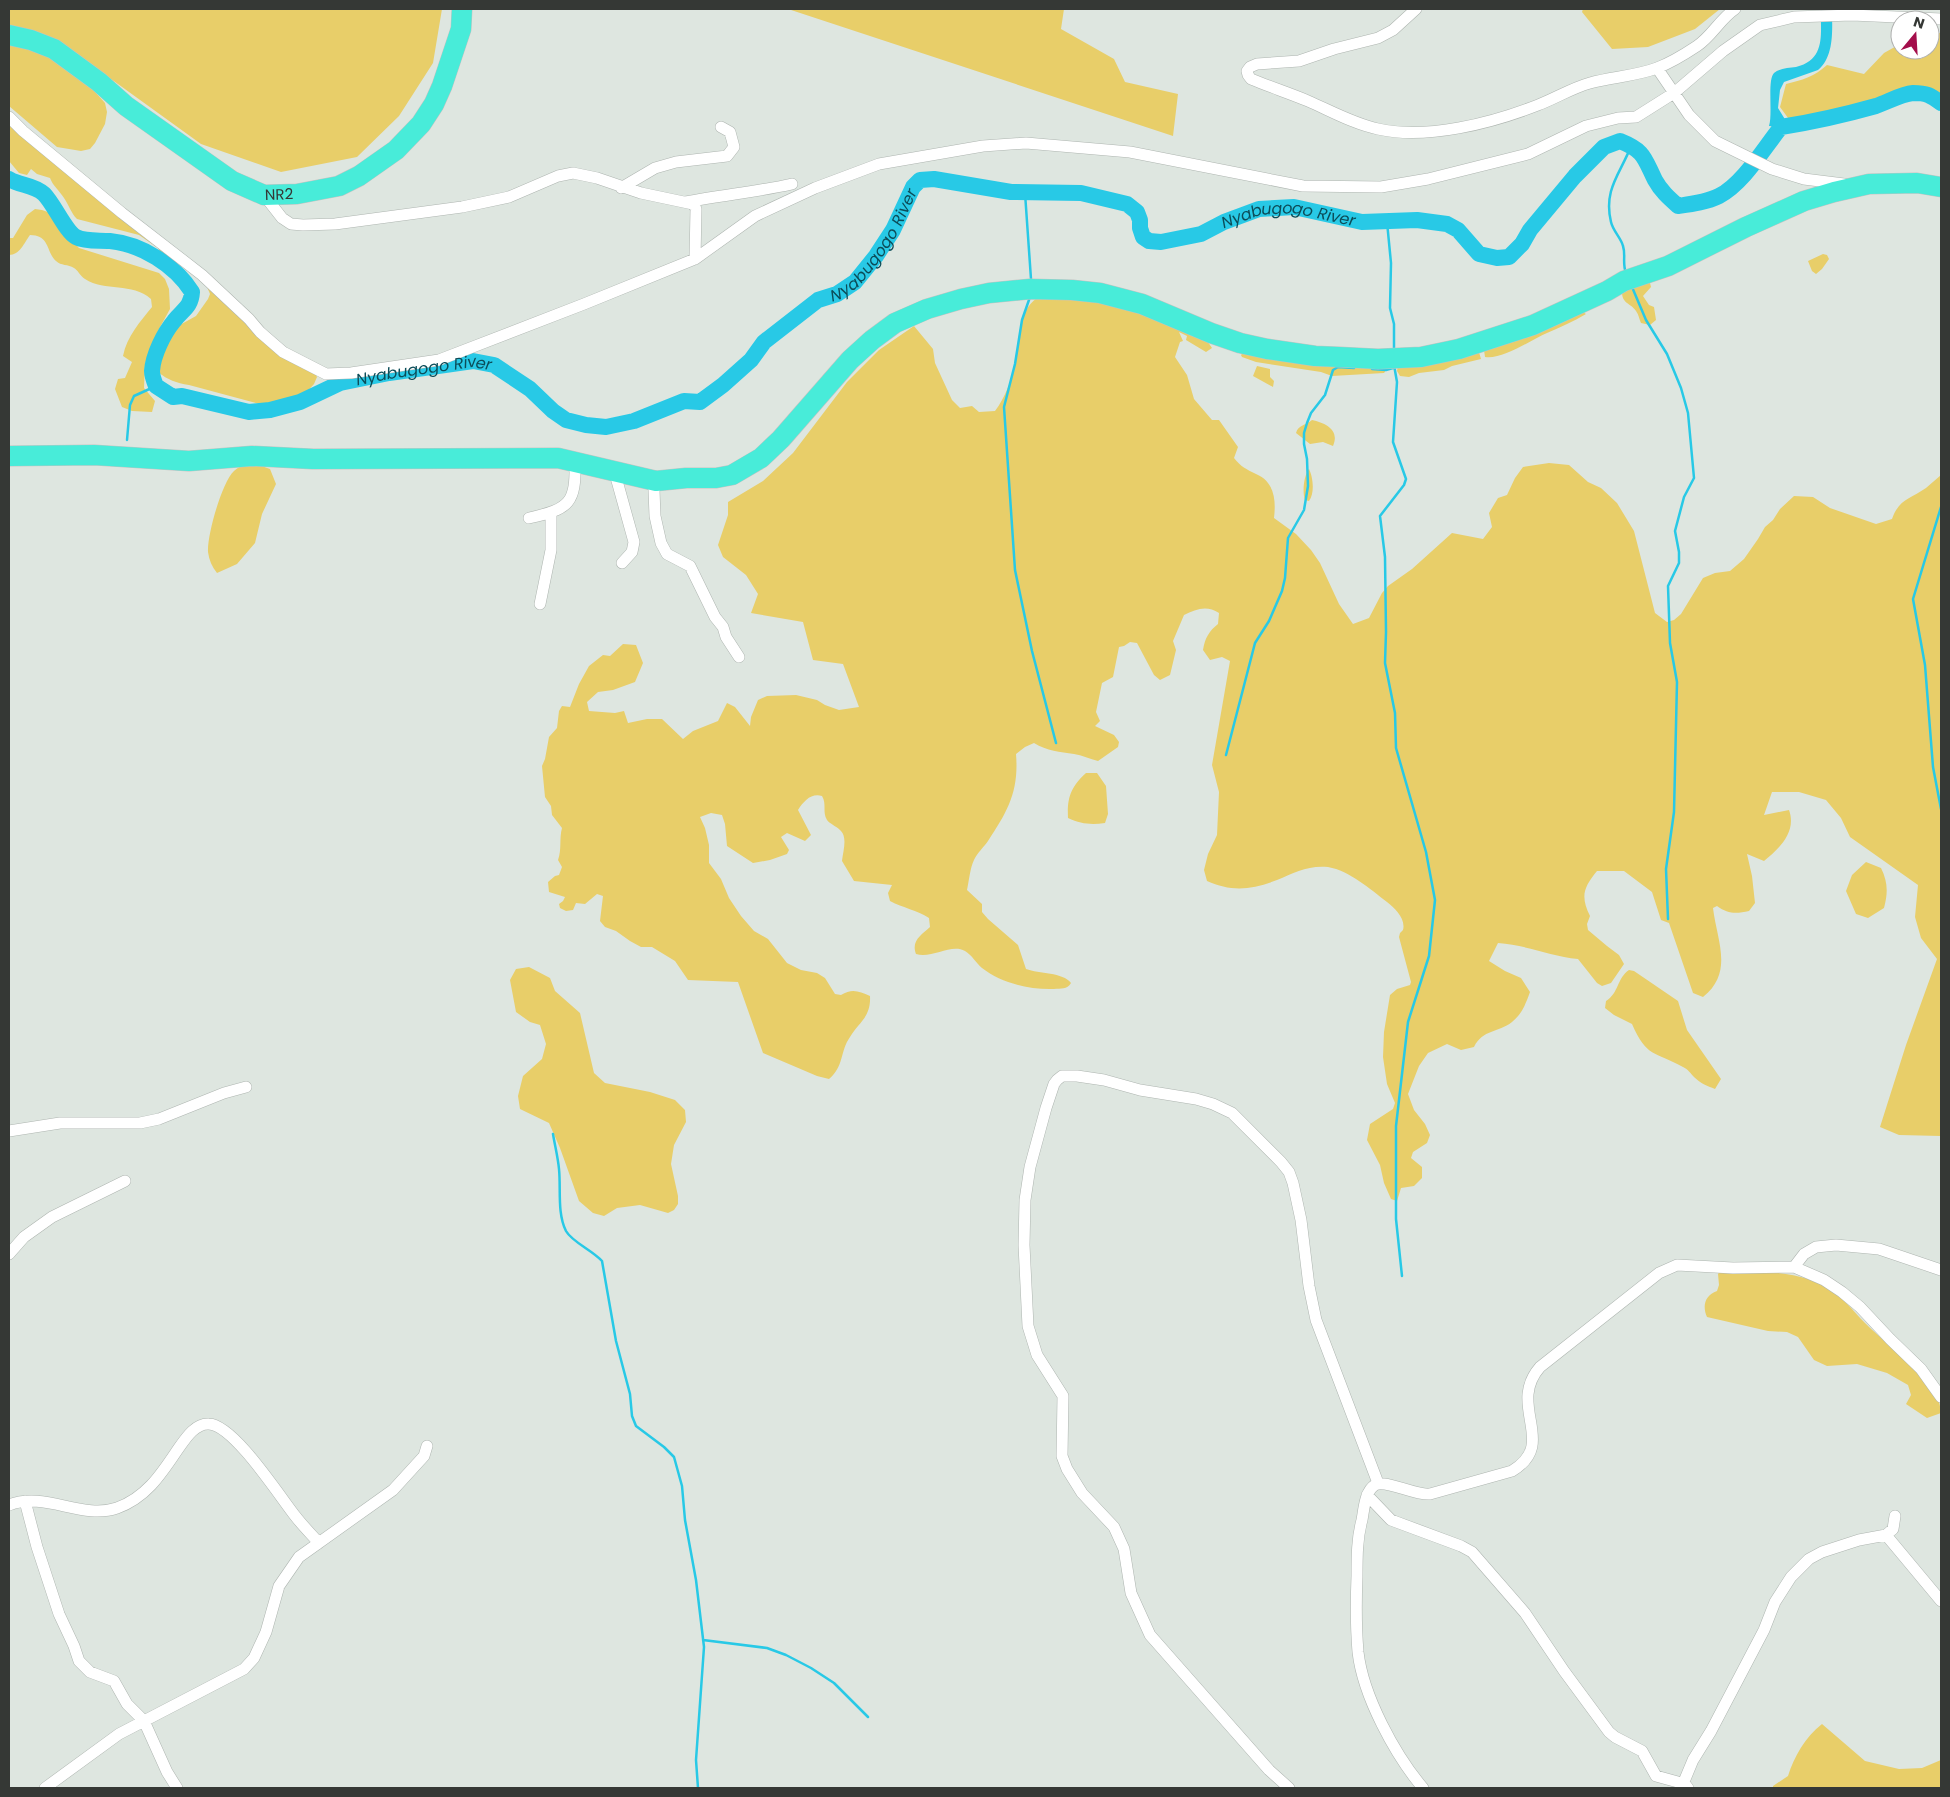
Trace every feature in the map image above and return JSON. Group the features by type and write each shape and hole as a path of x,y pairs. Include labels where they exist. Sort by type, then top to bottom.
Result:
{"highway":[{"name":"NR2","path":"9,35 31,40 54,49 99,82 126,106 218,173 232,181 264,194 297,194 339,186 359,176 396,150 421,124 434,104 455,49 461,29 462,9"},
{"path":"9,456 94,456 189,461 252,456 313,459 558,458 656,481 716,478 732,475 746,469 761,458 782,439 850,360 895,323 927,309 961,299 989,293 1030,289 1100,293 1142,304 1197,329 1240,343 1315,356 1378,359 1421,356 1459,349 1532,325 1630,279 1668,266 1746,227 1804,201 1869,184 1917,183 1941,187"}],"street":[{"path":"1416,9 1393,30 1378,38 1334,49 1299,61 1257,64 1250,67 1247,71 1248,75 1251,79 1286,91 1361,124 1398,132 1452,129 1476,125 1539,105 1591,82 1657,68 1698,45 1734,9"},
{"path":"9,118 122,214 202,275 283,352 326,374 351,374 439,360 695,259 755,216 815,188 880,164 983,146 1026,143 1130,152 1302,186 1382,187 1428,179 1528,154 1586,126 1618,118 1636,117 1674,93 1723,51 1760,25 1794,17 1890,14"},
{"path":"1657,68 1689,115 1715,141 1772,169 1804,179 1823,183 1869,184"},
{"path":"621,188 656,168 676,162 726,156 734,147 730,132 721,127"},
{"path":"264,194 282,218 291,224 320,225 462,207 509,197 566,174 582,174 621,188 693,204 696,209 695,259"},
{"path":"686,202 792,184"},
{"path":"529,518 551,514 561,509 572,498 576,483 575,461"},
{"path":"614,470 634,542 632,552 622,563"},
{"path":"656,481 654,490 655,516 660,543 667,554 690,566 723,627 726,637 739,657"},
{"path":"540,604 551,550 551,514"},
{"path":"1289,1788 1269,1770 1150,1635 1131,1593 1124,1549 1114,1528 1082,1493 1067,1469 1062,1456 1063,1396 1037,1356 1028,1326 1024,1244 1025,1200 1030,1167 1054,1084 1062,1076 1104,1080 1140,1090 1196,1099 1213,1104 1232,1113 1282,1162 1289,1172 1295,1192 1316,1320 1378,1483"},
{"path":"9,1131 60,1123 140,1123 159,1119 224,1093 246,1088"},
{"path":"9,1254 24,1237 52,1217 125,1181"},
{"path":"1794,1267 1804,1254 1816,1247 1836,1245 1880,1249 1941,1270"},
{"path":"1423,1788 1409,1772 1390,1742 1366,1685 1358,1654 1356,1597 1358,1532 1367,1495 1372,1486 1378,1483 1422,1495 1512,1471 1520,1466 1530,1454 1533,1444 1527,1403 1528,1389 1533,1374 1659,1273 1677,1265 1794,1267 1824,1280 1860,1307 1921,1369 1941,1398"},
{"path":"9,1505 25,1500 44,1501 99,1512 120,1507 136,1499 152,1486 188,1435 199,1426 208,1423 224,1429 239,1445 319,1543"},
{"path":"45,1788 119,1734 244,1669 254,1658 266,1632 279,1586 298,1557 392,1490 424,1456 427,1446"},
{"path":"1367,1495 1391,1520 1461,1546 1472,1552 1525,1613 1564,1671 1609,1732 1614,1737 1642,1751 1656,1776 1686,1786 1695,1755 1711,1731 1764,1630 1776,1602 1791,1577 1809,1559 1822,1552 1859,1540 1886,1536 1894,1529 1894,1516"},
{"path":"25,1500 37,1547 59,1614 79,1661 90,1672 114,1681 127,1704 144,1721 167,1772 177,1788"},
{"path":"1886,1536 1941,1602"}],"shaded area":[{"path":"9,9 442,9 433,63 399,116 357,157 281,172 201,144 111,79 99,82 9,36"},
{"path":"788,9 1064,9 1061,29 1114,59 1125,82 1178,94 1173,136"},
{"path":"1583,9 1720,9 1695,29 1648,47 1612,49 1582,12"},
{"path":"1941,33 1941,97 1932,91 1908,91 1887,100 1808,120 1791,122 1780,107 1786,84 1813,75 1827,65 1864,74 1884,53 1890,50 1890,60 1940,60"},
{"path":"9,39 47,52 88,84 105,103 107,112 105,124 90,149 81,151 57,147 9,106"},
{"path":"9,122 180,259 163,257 158,248 139,235 77,219 50,178 37,174 31,169 27,175 19,173 9,161"},
{"path":"35,209 56,215 65,234 79,248 159,273 165,279 169,289 170,309 159,329 145,364 144,388 155,401 152,412 132,411 122,407 115,389 118,379 125,378 132,362 123,356 125,349 134,330 152,307 151,299 135,291 101,285 85,279 74,268 56,261 44,241 36,236 30,235 19,251 9,255 9,238 13,238 27,215"},
{"path":"1823,254 1827,255 1829,259 1816,274 1812,271 1808,261"},
{"path":"1646,281 1650,283 1651,287 1643,296 1649,305 1654,307 1656,320 1650,325 1641,323 1634,308 1622,296 1622,292"},
{"path":"205,282 314,371 317,377 314,384 304,395 294,400 263,405 176,382 158,372 158,363 173,331 196,316 208,299 210,294"},
{"path":"1037,298 1088,299 1150,316 1206,339 1212,348 1206,352 1186,340 1187,336 1179,332 1183,341 1180,342 1175,357 1187,375 1194,399 1212,420 1219,420 1238,447 1234,458 1244,468 1262,477 1271,487 1275,505 1274,518 1296,534 1311,550 1320,563 1339,604 1353,624 1369,618 1382,593 1388,586 1412,569 1452,533 1483,539 1492,527 1489,513 1498,498 1507,495 1523,467 1549,463 1569,465 1588,482 1601,488 1617,503 1634,531 1655,613 1667,622 1674,620 1681,614 1703,578 1715,573 1730,571 1744,559 1765,527 1794,496 1813,497 1830,508 1876,524 1892,519 1902,503 1926,488 1941,475 1941,1136 1899,1135 1880,1127 1906,1045 1937,959 1921,938 1915,917 1918,885 1850,837 1841,818 1826,800 1799,792 1772,792 1764,815 1789,810 1791,826 1789,833 1781,845 1764,861 1747,854 1755,903 1749,911 1732,913 1717,906 1713,908 1720,944 1721,967 1712,987 1703,997 1693,993 1669,923 1661,920 1652,892 1624,871 1597,871 1586,887 1584,897 1590,916 1587,924 1588,930 1619,955 1624,964 1611,983 1602,986 1597,983 1578,959 1498,943 1489,961 1521,978 1530,992 1527,1000 1521,1012 1512,1022 1486,1034 1474,1047 1461,1050 1447,1044 1428,1053 1419,1066 1408,1094 1414,1110 1425,1124 1430,1135 1427,1143 1413,1152 1411,1158 1422,1167 1422,1178 1414,1186 1401,1188 1397,1201 1391,1199 1384,1183 1380,1165 1367,1140 1370,1124 1393,1109 1395,1103 1387,1084 1383,1057 1384,1032 1390,995 1397,989 1410,985 1411,982 1399,937 1403,930 1403,922 1393,907 1367,886 1344,872 1328,867 1308,868 1250,888 1225,887 1207,881 1204,870 1208,854 1217,835 1219,792 1212,765 1230,661 1222,657 1210,660 1203,650 1208,635 1218,624 1219,613 1210,609 1197,610 1184,615 1173,641 1176,650 1170,675 1160,680 1154,675 1137,643 1130,642 1119,647 1113,677 1102,683 1096,712 1100,721 1095,726 1114,735 1119,742 1118,747 1098,761 1059,752 1034,743 1016,754 1016,779 1011,800 1001,820 973,863 967,890 982,904 982,912 1018,945 1026,969 1057,975 1067,979 1071,983 1066,988 1035,988 1007,982 980,966 965,951 960,949 928,955 916,954 916,942 930,927 929,918 890,901 888,893 892,885 854,881 842,861 844,836 827,820 822,796 818,795 808,798 798,810 811,835 805,841 787,833 781,837 789,850 787,854 770,860 753,863 727,846 725,824 722,815 711,813 700,817 709,845 709,863 721,879 729,898 754,931 768,939 787,963 801,970 817,973 825,978 835,994 841,995 856,991 870,996 867,1014 847,1042 840,1064 829,1079 817,1076 763,1053 738,982 688,980 675,961 652,947 641,947 616,931 605,927 600,921 603,896 597,894 585,904 576,903 573,910 566,911 560,908 559,904 565,897 549,892 548,882 559,875 562,867 558,860 562,828 552,815 551,806 545,797 542,766 549,737 557,728 559,711 562,706 570,707 579,684 589,666 603,655 610,656 623,644 636,645 643,663 635,682 613,690 598,692 587,702 589,711 615,713 624,711 628,723 647,719 662,719 683,739 693,731 718,721 727,703 735,707 750,726 751,717 758,700 767,696 796,695 817,700 839,710 859,707 843,664 813,660 803,622 751,613 758,594 746,575 723,557 718,545 728,515 728,502 763,481 793,453 847,382 879,350 914,326 933,349 935,363 952,400 960,408 972,406 979,412 995,411 1005,395 1012,377 1022,320 1030,304"},
{"path":"1581,311 1586,314 1516,349 1500,356 1485,357 1484,350"},
{"path":"1479,352 1481,359 1452,366 1444,370 1419,373 1409,377 1400,376 1397,371 1398,366"},
{"path":"1243,353 1386,367 1387,369 1384,373 1332,376 1321,372 1256,362 1242,357"},
{"path":"1257,366 1270,369 1270,377 1274,381 1273,387 1253,376"},
{"path":"1312,420 1327,425 1330,428 1335,436 1333,446 1323,442 1310,444 1296,433 1300,427"},
{"path":"244,464 256,464 270,469 276,484 262,514 255,543 237,564 217,573 211,563 208,552 213,522 220,497 229,477"},
{"path":"1309,469 1313,485 1309,501 1305,500 1304,488"},
{"path":"1086,773 1097,773 1106,786 1108,814 1105,823 1086,824 1068,818 1069,798 1073,788"},
{"path":"1866,862 1881,868 1887,888 1884,908 1868,918 1856,914 1846,891 1852,875"},
{"path":"529,967 550,978 555,991 580,1013 594,1073 605,1083 650,1092 675,1100 685,1110 686,1122 674,1145 671,1164 678,1196 678,1204 674,1210 668,1213 640,1205 617,1208 604,1216 593,1213 579,1201 549,1123 520,1109 518,1096 523,1076 542,1059 546,1044 540,1025 530,1022 516,1012 510,980 516,969"},
{"path":"1629,970 1634,971 1678,1001 1687,1030 1721,1079 1715,1089 1699,1081 1685,1068 1652,1052 1642,1043 1632,1024 1605,1008 1606,1001"},
{"path":"1721,1270 1787,1274 1808,1279 1829,1288 1922,1376 1932,1388 1939,1401 1941,1413 1927,1418 1906,1404 1911,1395 1908,1385 1887,1373 1857,1364 1827,1366 1814,1360 1798,1337 1787,1332 1768,1331 1707,1317 1706,1301 1710,1295 1717,1291 1719,1285 1718,1274"},
{"path":"1822,1724 1865,1761 1899,1769 1922,1768 1941,1760 1941,1788 1773,1788 1773,1786 1788,1776 1801,1748 1810,1735"}],"water":[{"path":"1821,9 1832,9 1832,33 1830,50 1827,57 1818,70 1784,82 1780,90 1778,108 1786,121 1781,127 1769,126 1772,77 1779,70 1796,67 1813,58 1820,44"}],"waterway":[{"name":"Nyabugogo River","path":"9,179 35,188 44,194 68,230 76,237 134,246 156,257 185,282 192,292 190,302 170,326 163,338 154,358 152,371 156,386 173,397 182,396 249,412 270,410 300,402 340,383 389,373 473,361 494,365 530,389 553,411 566,420 606,427 634,421 684,401 700,402 751,360 764,342 818,300 837,294 855,282 876,256 893,230 913,187 920,180 934,179 1011,192 1081,193 1127,204 1137,212 1143,237 1149,241 1161,242 1201,234 1224,222 1259,209 1294,207 1362,222 1417,220 1447,224 1458,230 1479,254 1497,258 1509,257 1522,244 1530,230 1575,176 1604,147 1620,141 1634,148 1643,156 1660,188 1678,206 1710,200 1728,190 1753,165 1781,127 1817,121 1876,106 1899,96 1913,93 1928,95 1941,103"},
{"path":"1626,273 1623,246 1611,222 1609,200 1614,182 1631,146"},
{"path":"1025,193 1031,279"},
{"path":"1387,222 1391,263 1390,308 1394,324 1394,349"},
{"path":"1632,287 1646,320 1667,354 1681,388 1688,413 1694,478 1684,497 1675,531 1679,563 1668,586 1670,643 1677,682 1674,812 1666,869 1668,919"},
{"path":"1030,297 1022,320 1015,364 1004,407 1015,570 1032,651 1056,743"},
{"path":"1394,365 1397,382 1393,442 1406,479 1404,485 1380,516 1385,557 1385,663 1395,713 1396,748 1426,852 1435,900 1429,956 1408,1022 1396,1126 1396,1219 1402,1276"},
{"path":"1226,755 1255,643 1269,621 1282,591 1285,578 1288,538 1304,510 1308,486 1307,459 1304,444 1304,433 1307,423 1311,413 1325,395 1333,370 1338,367 1354,368"},
{"path":"1372,369 1386,370 1393,368"},
{"path":"127,440 130,405 134,396 156,386"},
{"path":"1941,507 1913,599 1925,665 1933,767 1941,809"},
{"path":"553,1134 559,1165 561,1217 569,1235 602,1261 616,1341 630,1394 632,1416 636,1426 674,1457 682,1486 685,1520 696,1580 704,1647 696,1760 698,1788"},
{"path":"703,1640 767,1648 786,1655 834,1683 868,1717"}]}
